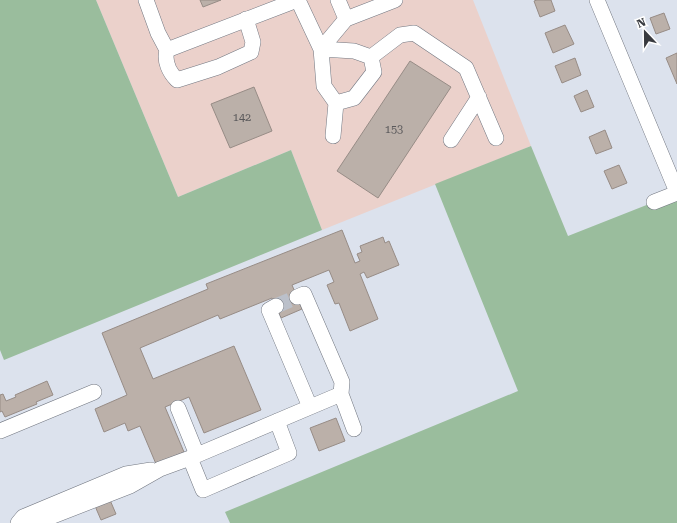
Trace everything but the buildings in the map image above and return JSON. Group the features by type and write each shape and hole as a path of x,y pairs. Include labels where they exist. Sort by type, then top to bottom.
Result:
{"street":[{"path":"146,0 158,34 167,50 165,57 171,74 178,80 218,67 251,52 253,42 246,19"},
{"path":"167,50 297,0 321,50 324,86 336,103 333,136"},
{"path":"338,0 346,19"},
{"path":"321,50 346,19 377,3 395,0"},
{"path":"597,0 677,193 654,202"},
{"path":"371,56 400,35 414,33 466,68 496,138"},
{"path":"321,50 354,51 371,56"},
{"path":"336,103 354,98 374,72 371,56"},
{"path":"450,140 479,97"},
{"path":"297,297 304,294 342,382 341,394 354,429"},
{"path":"276,306 269,310 310,407"},
{"path":"0,431 94,392"},
{"path":"35,523 130,486 160,469 341,394"},
{"path":"178,408 194,456 203,490 290,453 277,421"},
{"path":"18,523 23,517 126,474 160,469"}],"shaded area":[{"path":"96,0 473,0 531,146 322,230 291,150 178,197"}],"green space":[{"path":"0,0 96,0 178,197 291,150 322,230 4,360 0,350"},
{"path":"531,146 568,236 677,193 677,523 230,523 225,512 518,391 435,184"}],"tunnel":[{"path":"276,306 297,297"}]}
